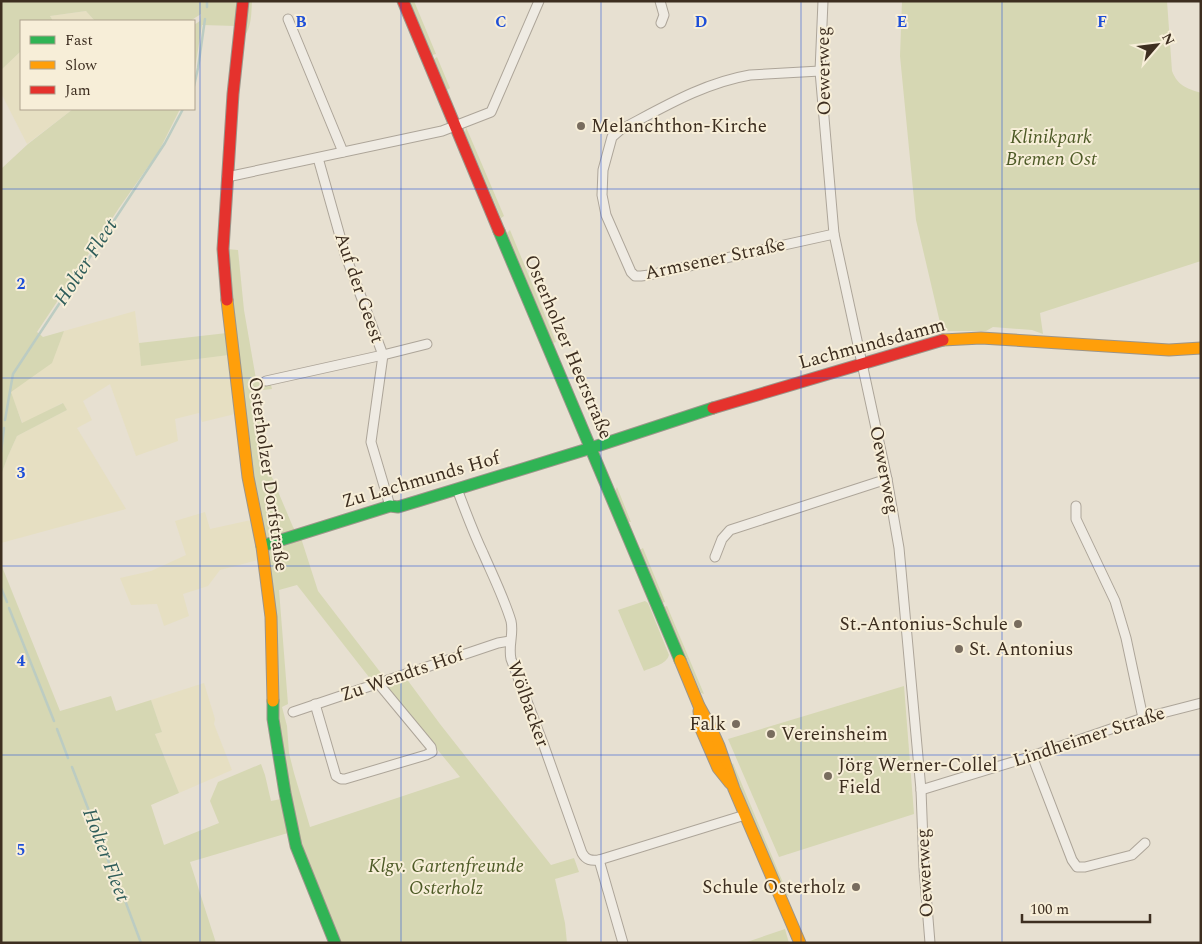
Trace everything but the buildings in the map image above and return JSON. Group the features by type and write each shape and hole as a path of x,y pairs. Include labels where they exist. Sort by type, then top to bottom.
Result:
{"street":[{"name":"Osterholzer Dorfstraße","path":"243,1 233,94 223,249 227,302 248,477 262,546 271,617 273,719 285,793 296,846 335,943"},
{"name":"Osterholzer Heerstraße","path":"403,1 699,706 720,746 734,789 800,943"},
{"path":"227,177 442,132 491,112 539,1"},
{"path":"660,1 664,15 661,23"},
{"name":"Oewerweg","path":"823,1 820,72 834,234 887,479 899,548 921,790 930,943"},
{"path":"288,18 343,152"},
{"name":"Armsener Straße","path":"820,72 750,75 732,79 703,88 620,130 612,137 602,170 602,195 606,215 627,264 635,276 649,275 834,234"},
{"name":"Auf der Geest","path":"318,158 346,254 383,355 371,442 390,506"},
{"name":"Lachmundsdamm","path":"591,448 741,399 948,339 981,338 1160,349 1201,348"},
{"path":"266,381 427,344"},
{"name":"Zu Lachmunds Hof","path":"262,546 390,506 398,507 591,448"},
{"path":"715,557 722,540 730,530 887,479"},
{"name":"Wölbacker","path":"456,489 511,622 512,630 509,652 511,659 582,853 589,860 599,860"},
{"path":"1076,506 1076,519 1115,601 1121,618 1143,718"},
{"name":"Zu Wendts Hof","path":"294,712 498,643 510,641"},
{"path":"316,704 336,776 341,779 426,756 432,752 431,747 378,683"},
{"name":"Lindheimer Straße","path":"921,790 1032,756 1143,718 1201,703"},
{"path":"1032,756 1072,860 1077,867 1085,867 1132,855 1145,843"},
{"path":"624,943 599,860 745,815"}],"shaded area":[{"path":"86,11 94,20 52,20 50,16"},
{"path":"20,52 20,110 72,110 27,144 1,93 1,70"},
{"path":"135,311 141,365 229,355 235,414 202,422 199,413 175,419 178,441 136,456 110,384 83,401 92,420 77,428 126,509 1,543 1,475 17,436 67,410 62,403 23,424 10,392 51,363 64,331"},
{"path":"205,512 210,529 251,520 258,560 220,570 208,586 183,594 189,616 164,626 157,604 131,605 120,578 151,571 186,555 175,521"},
{"path":"204,683 215,719 214,724 232,770 179,793 155,734 162,732 151,700"}],"green space":[{"path":"1,1 241,1 236,26 202,25 195,69 195,24 200,21 201,14 192,20 94,20 86,11 50,16 52,20 20,20 20,52 1,70"},
{"path":"246,1 252,1 251,16 250,25 243,39"},
{"path":"410,1 414,1 436,54 432,55"},
{"name":"Klinikpark Bremen Ost","path":"902,1 1167,1 1172,71 1183,86 1201,93 1201,261 1040,313 1043,334 1032,330 993,327 986,331 942,331 916,220 900,56"},
{"path":"437,57 450,88 447,90 434,59"},
{"path":"72,110 180,110 159,151 37,332 43,337 64,331 52,363 11,392 22,423 63,403 67,410 17,436 1,475 1,169 28,144"},
{"path":"466,127 504,216 501,218 465,133"},
{"path":"510,230 556,342 553,343 507,233"},
{"name":"Klgv. Gartenfreunde Osterholz","path":"227,249 238,250 244,310 256,379 269,377 272,389 254,391 269,470 293,527 301,538 318,591 384,677 403,674 551,865 574,858 579,872 555,879 565,923 567,943 339,943 303,854 277,727 276,654 251,477","holes":["297,585 372,681 385,686 460,777 310,827 289,753 287,726 282,707 288,704 279,590"]},
{"path":"227,333 229,355 141,366 139,343"},
{"path":"617,487 631,522 628,521 615,491"},
{"path":"643,548 665,602 662,603 640,550"},
{"path":"1,564 60,711 111,696 116,711 151,700 162,732 155,734 179,793 151,805 164,845 219,823 210,801 218,782 261,764 271,801 281,799 288,833 190,862 216,943 1,943"},
{"path":"645,601 648,603 669,655 662,663 644,671 618,610"},
{"path":"667,606 704,694 701,693 664,607"},
{"name":"Jörg Werner-Collel Field","path":"904,686 914,814 779,857 728,739"},
{"path":"733,763 789,897 785,894 731,766"},
{"path":"785,929 789,943 744,943"}],"waterway":[{"name":"Holter Fleet","path":"207,1 207,7"},
{"name":"Holter Fleet","path":"195,82 205,19"},
{"name":"Holter Fleet","path":"5,420 13,374 165,143 182,110"},
{"name":"Holter Fleet","path":"1,452 4,428"},
{"name":"Holter Fleet","path":"1,588 7,602"},
{"name":"Holter Fleet","path":"9,608 54,721"},
{"name":"Holter Fleet","path":"57,729 68,758"},
{"name":"Holter Fleet","path":"72,767 141,943"}],"traffic: fast":[{"path":"499,231 680,660"},
{"path":"262,546 390,506 398,507 418,501 713,408"},
{"path":"273,701 273,719 296,846 335,943"}],"traffic: slow":[{"path":"227,300 248,477 262,547 271,617 273,701"},
{"path":"943,340 981,338 1169,350 1201,348"},
{"path":"680,660 699,706 719,746 734,789 800,943"},
{"path":"699,711 701,729 718,768 730,783"}],"traffic: jam":[{"path":"227,300 223,249 233,94 243,1"},
{"path":"403,1 499,231"},
{"path":"713,408 943,340"}],"place":[{"name":"Melanchthon-Kirche","path":"581,126"},
{"name":"St.-Antonius-Schule","path":"1018,624"},
{"name":"St. Antonius","path":"959,649"},
{"name":"Falk","path":"736,724"},
{"name":"Vereinsheim","path":"771,734"},
{"name":"Jörg Werner-Collel Field","path":"828,776"},
{"name":"Schule Osterholz","path":"856,887"}]}
